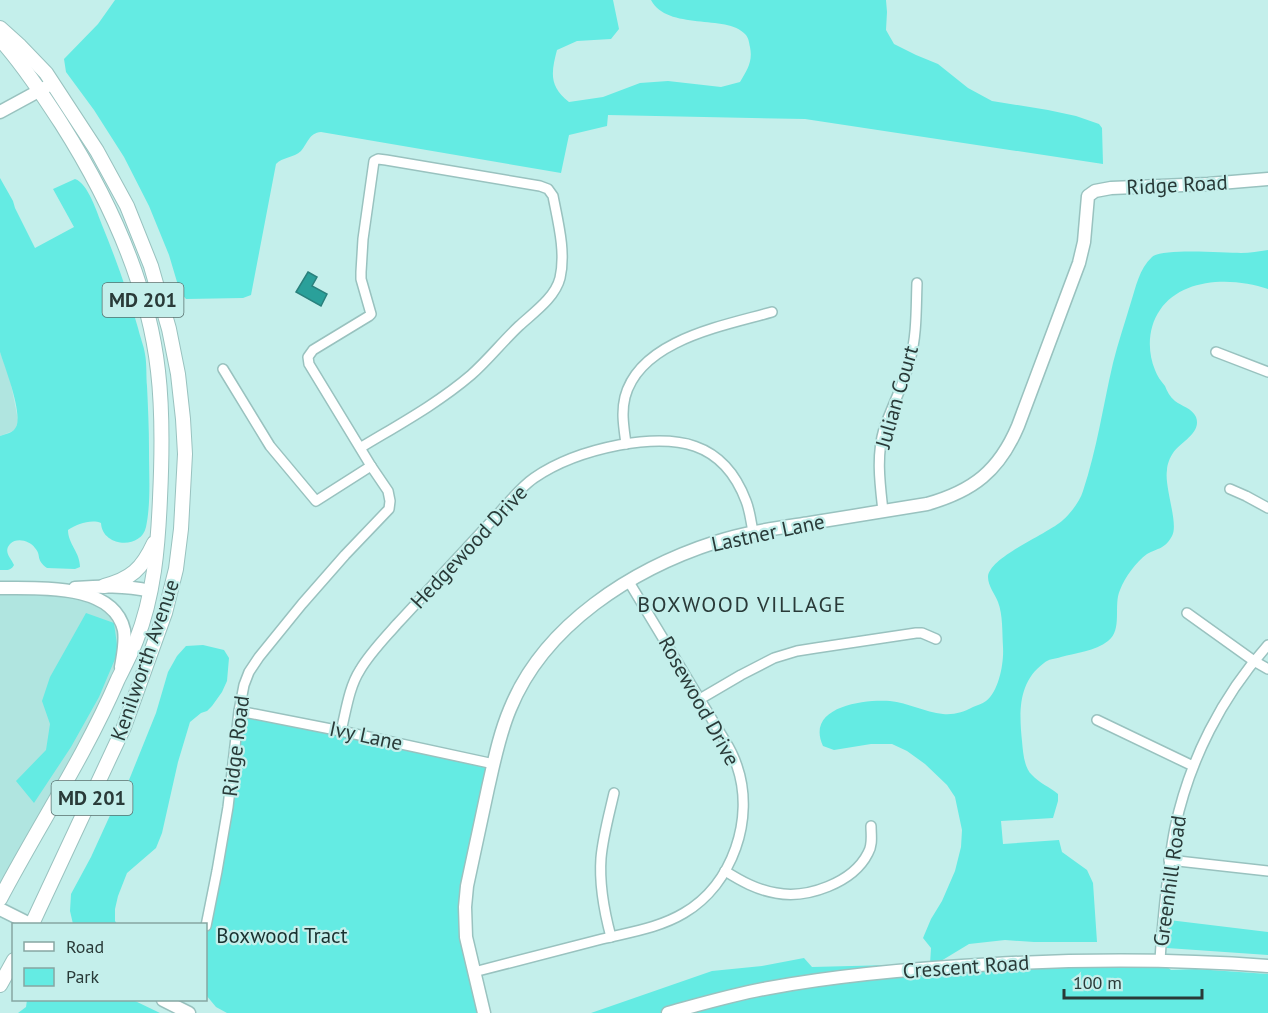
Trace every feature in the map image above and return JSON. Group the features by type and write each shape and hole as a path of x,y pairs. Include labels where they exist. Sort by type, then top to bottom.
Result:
{"main road":[{"name":"MD 201","path":"0,28 20,46 53,83"},
{"name":"MD 201","path":"0,39 39,91"},
{"name":"Kenilworth Avenue","path":"31,923 124,727 158,635 171,591 179,549 185,454 178,374 159,289 131,216 117,187 97,151 53,83"},
{"name":"Kenilworth Avenue","path":"0,899 93,734 136,641 155,564 161,476 158,370 148,318 136,275 117,227 83,160 39,91"},
{"path":"104,586 116,583 135,572 148,556 158,533"},
{"path":"150,591 154,593 158,605 158,635"},
{"path":"0,985 12,964"},
{"path":"0,996 12,982"}],"street":[{"path":"0,112 53,83"},
{"path":"223,369 270,446 316,501 371,466 319,382 308,360 313,350 371,314 360,272 374,161 386,160 548,189 553,196 562,257 560,278 553,293 470,376 429,406 360,448"},
{"name":"Ridge Road","path":"1088,196 1095,191 1111,188 1208,184 1268,178"},
{"name":"Lastner Lane","path":"484,1013 466,937 467,886 501,734 526,677 540,657 571,623 596,603 664,562 717,542 753,532 942,500 968,488 990,471 1008,448 1018,426 1079,263 1084,242 1088,196"},
{"name":"Julian Court","path":"883,511 879,473 881,443 910,360 915,334 917,283"},
{"path":"626,444 624,399 630,383 644,365 664,349 681,340 772,312"},
{"path":"1216,352 1268,372"},
{"name":"Hedgewood Drive","path":"341,730 358,672 379,644 521,489 553,466 574,456 626,444 651,440 679,441 714,456 724,464 741,491 753,532"},
{"name":"Ridge Road","path":"207,923 228,807 238,711 244,685 259,657 318,586 389,509 388,491 371,466"},
{"path":"1230,489 1268,508"},
{"name":"Rosewood Drive","path":"474,972 651,927 683,914 701,900 717,882 732,858 741,828 743,809 737,766 700,699 629,582"},
{"path":"50,590 104,586 134,587 150,591"},
{"path":"0,588 76,592 91,596 115,610 124,634 124,651 119,677"},
{"path":"1187,613 1268,669"},
{"path":"700,699 774,658 797,651 916,633 936,639"},
{"name":"Greenhill Road","path":"1160,961 1169,860 1180,805 1193,766 1211,728 1254,661 1268,645"},
{"name":"Ivy Lane","path":"238,711 341,730 494,764"},
{"path":"1097,720 1193,766"},
{"path":"611,937 601,892 601,867 605,831 614,793"},
{"path":"725,871 748,884 767,891 795,894 817,890 841,880 865,859 871,847 871,826"},
{"path":"1169,860 1268,871"},
{"path":"0,909 29,923"},
{"name":"Crescent Road","path":"668,1013 771,988 848,976 939,967 1030,962 1160,961 1268,966"},
{"path":"168,1001 186,1008"}],"shaded area":[{"path":"308,272 317,277 312,286 327,294 321,306 296,292"},
{"path":"0,352 10,379 18,420 13,431 0,436"},
{"path":"0,588 91,596 121,621 119,677 0,888"}],"green space":[{"path":"115,0 613,0 619,29 611,39 577,41 557,50 553,79 562,96 569,102 603,97 640,83 668,81 721,87 740,82 751,57 749,40 745,34 725,25 670,16 659,10 651,0 886,0 886,30 894,44 938,64 968,88 992,101 1076,116 1099,124 1102,128 1103,164 805,119 608,115 607,126 569,135 561,173 321,132 311,136 298,153 276,164 251,295 243,298 186,299 180,292 169,255 149,206 124,157 66,72 64,59 98,24"},
{"path":"0,178 35,248 74,227 53,189 75,179 84,186 95,206 117,263 144,351 149,479 149,508 146,527 137,539 122,543 108,537 101,523 97,522 80,524 68,530 80,567 75,569 47,568 41,562 33,546 20,540 10,544 7,550 13,567 0,570 0,436 13,431 18,420 12,390 0,352"},
{"path":"1268,250 1268,289 1225,282 1195,286 1181,291 1170,299 1156,317 1150,339 1152,363 1172,398 1192,411 1197,423 1193,433 1173,453 1168,466 1167,477 1174,523 1172,536 1164,546 1143,557 1125,580 1118,596 1117,624 1113,636 1103,644 1091,649 1046,662 1029,679 1022,698 1021,730 1026,764 1029,772 1035,778 1058,794 1058,801 1053,818 1001,821 1003,844 1059,840 1062,852 1087,870 1093,883 1097,942 1005,940 969,944 936,964 1160,961 1171,970 1196,969 1268,974 1268,1013 591,1013 712,971 762,966 804,958 812,967 930,964 931,948 923,938 955,871 961,847 962,830 955,797 947,785 925,764 892,744 871,744 834,750 823,746 820,733 822,722 829,714 852,704 890,701 936,713 951,714 981,704 991,696 1000,676 1003,647 1000,607 988,577 991,569 1008,554 1056,526 1080,499 1092,459 1115,355 1136,284 1144,267 1152,257 1158,254 1241,253"},
{"path":"86,613 114,623 118,652 99,697 71,747 34,803 16,781 46,750 50,724 42,701 50,677"},
{"path":"203,645 224,650 229,658 227,681 212,706 190,722 178,762 162,833 156,848 127,873 115,909 116,923 73,923 70,911 71,894 127,785 156,713 168,672 186,646"},
{"name":"Boxwood Tract","path":"239,711 494,764 465,907 484,1013 227,1013 216,1007 207,996 206,923"},
{"path":"1169,920 1268,932 1268,955 1167,948"},
{"path":"27,1001 135,1001 160,1013 18,1013 26,1007"}],"district":[{"name":"BOXWOOD VILLAGE","path":"742,604"}]}
